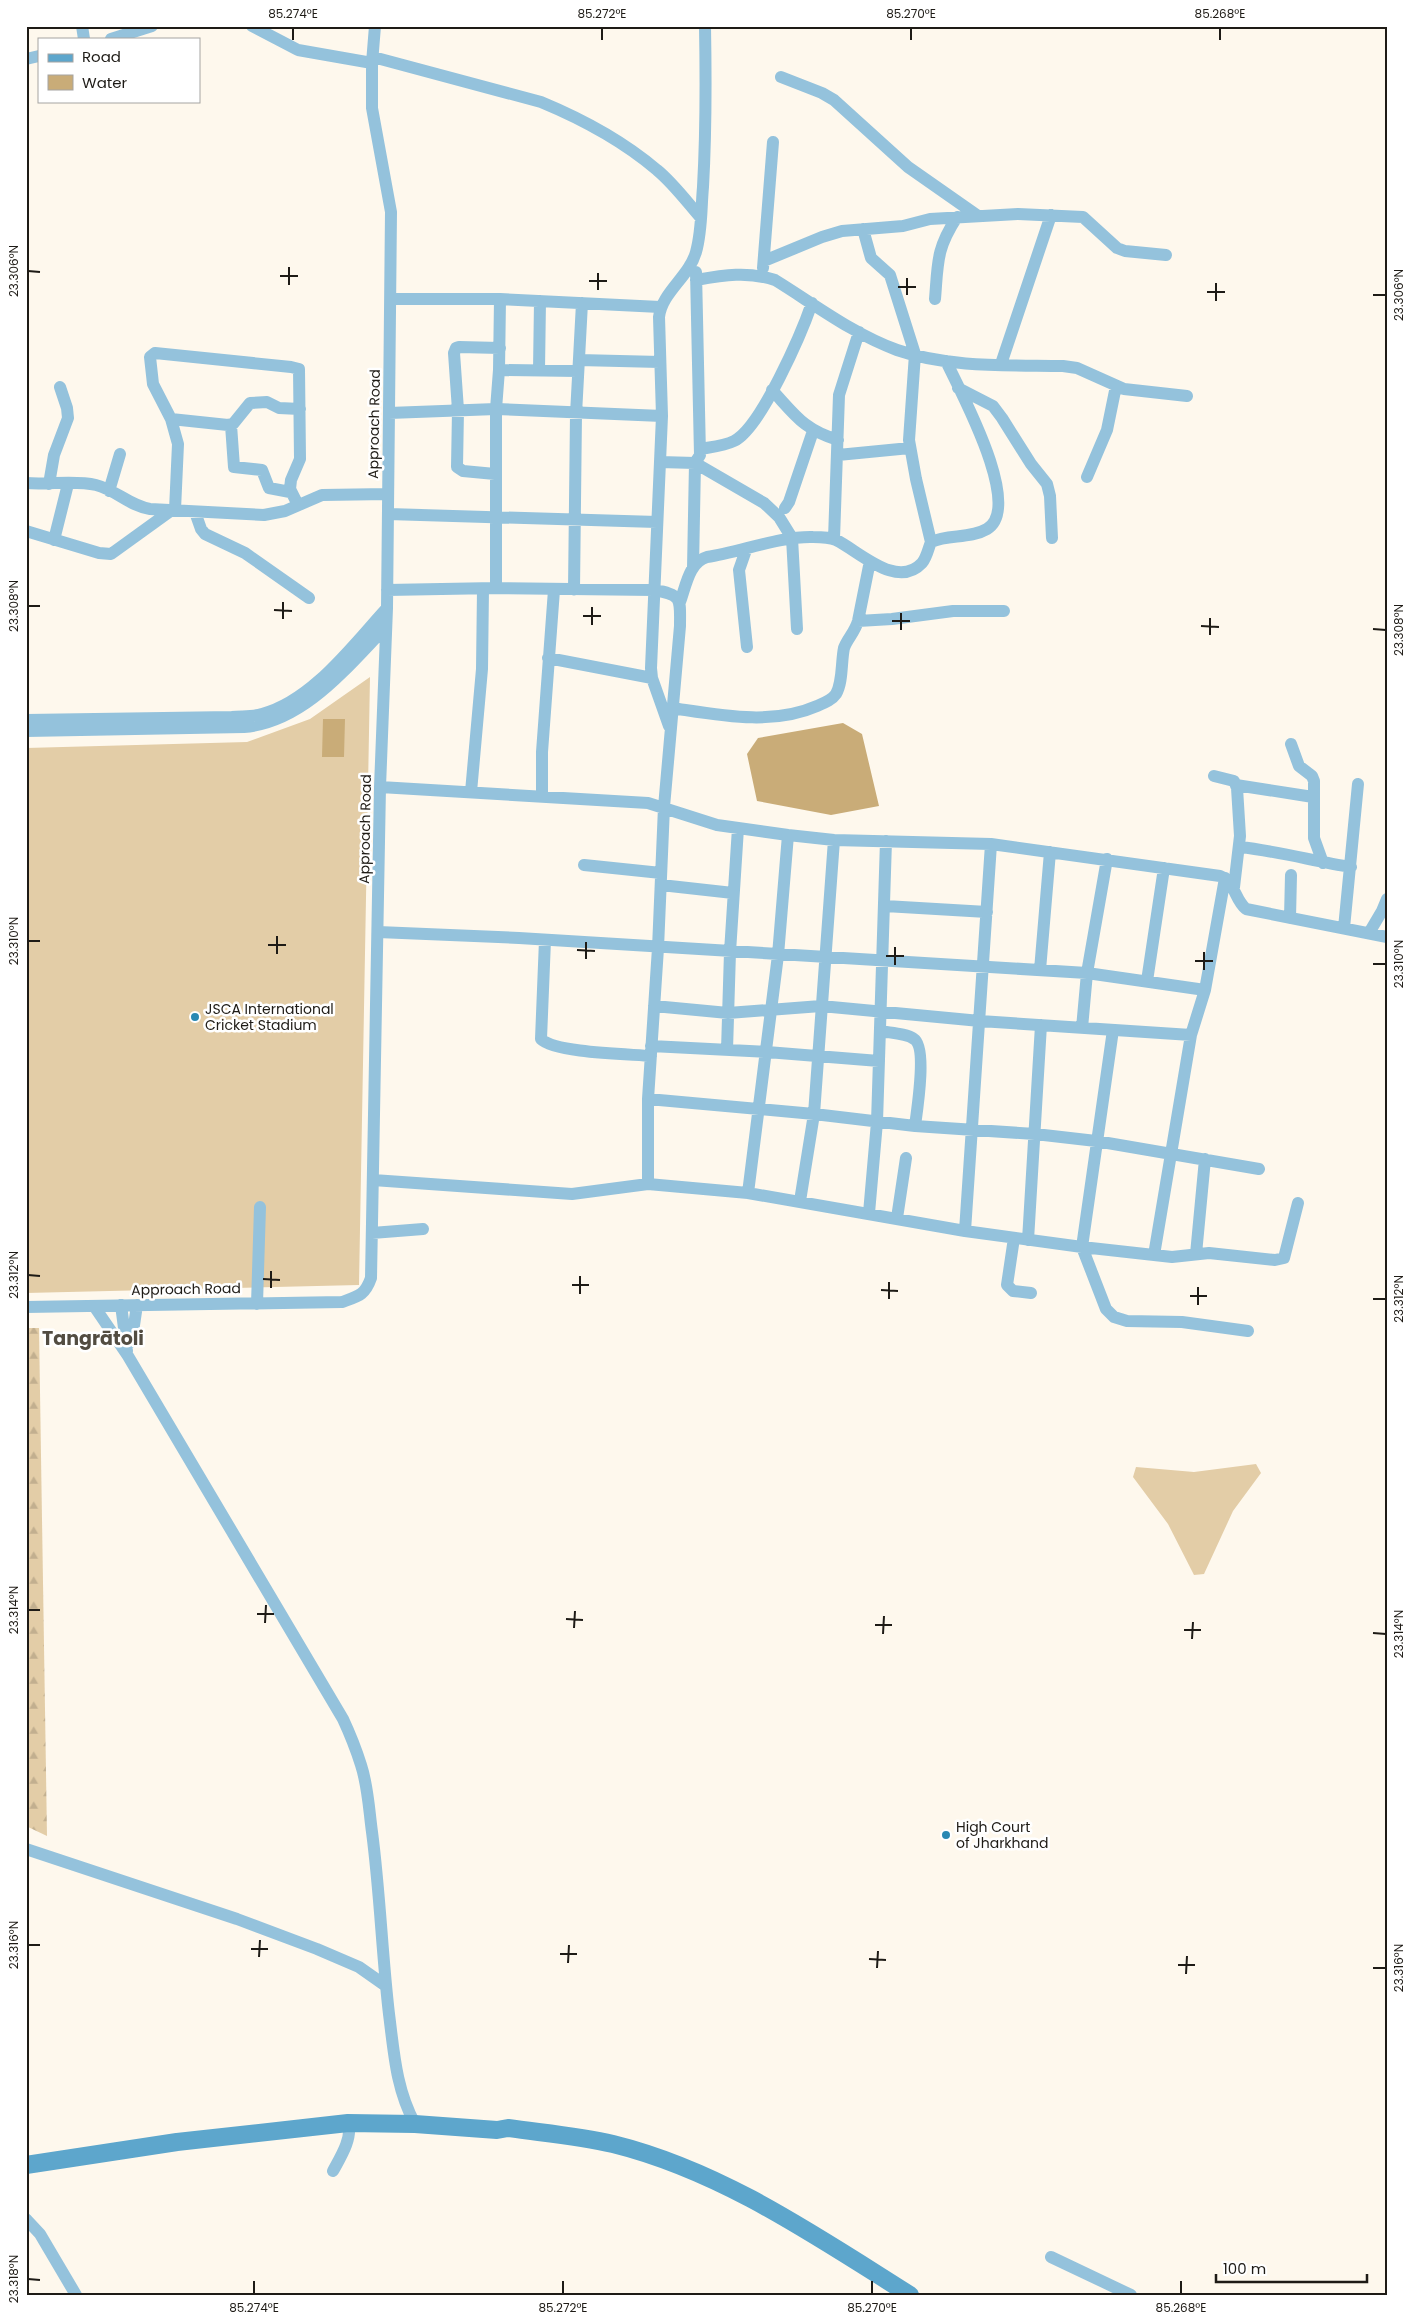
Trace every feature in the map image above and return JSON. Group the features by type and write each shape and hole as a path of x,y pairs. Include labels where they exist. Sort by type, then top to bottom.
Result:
{"main road":[{"path":"26,2156 299,2115 337,2112 412,2119 498,2121 508,2128 614,2144 707,2177 762,2204 910,2295"},
{"path":"26,2165 177,2142 348,2123 412,2119"}],"street":[{"path":"114,38 152,26"},
{"path":"252,26 298,50 372,60 541,102 567,113 598,130 658,171 701,218"},
{"name":"Approach Road","path":"26,1307 342,1302 357,1297 367,1290 371,1278 380,786 387,608 391,299 391,212 372,108 372,60 375,26"},
{"path":"648,1184 648,1099 658,948 664,807 680,602 693,568 695,463 700,455 696,254 701,218 706,93 704,26"},
{"path":"781,77 822,93 834,100 908,167 978,216"},
{"path":"763,276 774,142"},
{"path":"1001,364 1051,215"},
{"path":"764,261 822,237 842,231 903,226 930,219 978,216 1051,215 1083,217 1109,242 1125,251 1166,255"},
{"path":"935,299 940,250 945,236 957,217"},
{"path":"693,568 701,559 792,538 811,537 834,539 870,562 894,571 913,569 924,561 931,542 910,448 909,424 915,354 890,275 871,258 863,229"},
{"path":"670,732 652,678 662,416 660,308 688,271 696,254"},
{"path":"696,280 732,274 763,276 775,280 859,332 897,350 946,361 1077,368 1124,389 1187,396"},
{"path":"391,299 500,299 660,308"},
{"path":"496,588 497,518 495,474 500,299"},
{"path":"539,370 540,301"},
{"path":"574,590 576,414 582,303"},
{"path":"700,449 724,445 742,436 761,410 794,350 812,303"},
{"path":"834,539 839,395 859,332"},
{"path":"495,474 463,471 457,467 458,410 455,349 459,347 500,348"},
{"path":"174,510 179,452 170,419 151,379 150,357 154,353 296,367 300,372 300,462 291,480 290,492 298,505"},
{"path":"931,542 969,536 986,529 997,520 998,513 997,481 946,361"},
{"path":"499,370 539,370 579,365 660,362"},
{"path":"1087,477 1107,430 1116,386"},
{"path":"49,484 54,455 68,418 67,408 60,387"},
{"path":"958,388 993,406 1031,464 1047,484 1050,496 1052,538"},
{"path":"772,390 813,431 838,440"},
{"path":"290,492 270,488 262,470 234,467 231,425 250,403 267,402 279,408 300,409"},
{"path":"389,413 496,409 576,414 662,416"},
{"path":"170,419 231,425"},
{"path":"785,508 790,502 813,431"},
{"path":"838,455 910,448"},
{"path":"110,491 120,454"},
{"path":"660,462 695,463 756,497 774,510 792,538 797,629"},
{"path":"26,483 93,485 110,491 143,508 264,515 275,514 317,496 328,494 388,494"},
{"path":"54,540 68,484"},
{"path":"26,531 104,554 110,554 174,510"},
{"path":"195,512 201,529 205,534 244,553 309,598"},
{"path":"388,514 657,522"},
{"path":"746,550 739,570 747,647"},
{"path":"672,708 721,715 774,717 802,713 833,697 838,688 845,646 856,629 870,562"},
{"path":"387,590 496,588 654,590 678,596 680,602"},
{"path":"471,792 482,669 483,589"},
{"path":"542,796 542,752 554,590"},
{"path":"26,720 232,717 262,714 292,700 315,685 387,608"},
{"path":"858,621 953,611 1004,611"},
{"path":"26,731 244,727 266,723 295,710 327,686 386,627"},
{"path":"548,658 652,678"},
{"path":"1291,744 1299,766 1312,776 1314,838 1323,863"},
{"path":"1214,776 1230,779 1236,785 1313,798"},
{"path":"1344,928 1358,784"},
{"path":"1154,1255 1191,1035 1205,990 1229,883 1240,847 1236,785"},
{"path":"380,786 648,803 702,821 788,835 834,840 992,844 1164,868 1229,883 1239,902 1246,909 1387,937"},
{"path":"727,1050 730,952 738,828"},
{"path":"748,1193 772,1011 788,835"},
{"path":"800,1202 814,1114 834,840"},
{"path":"869,1213 877,1122 886,840"},
{"path":"965,1231 992,844"},
{"path":"1240,847 1278,852 1323,863 1351,867"},
{"path":"1040,970 1050,852"},
{"path":"1082,1028 1087,973 1107,860"},
{"path":"584,865 733,893"},
{"path":"1147,981 1164,868"},
{"path":"1290,918 1291,875"},
{"path":"1369,933 1387,899"},
{"path":"885,906 987,912"},
{"path":"378,932 545,940 778,956 883,960 1087,973 1205,990"},
{"path":"545,940 541,1039 545,1043 562,1048 651,1051 727,1050 879,1061"},
{"path":"654,1006 728,1013 822,1006 1041,1025 1191,1035"},
{"path":"1028,1240 1041,1025"},
{"path":"1113,1030 1082,1247 1106,1309 1114,1317 1127,1321 1182,1322 1248,1331"},
{"path":"880,1031 912,1037 919,1045 920,1077 916,1126"},
{"path":"648,1099 759,1108 916,1126 1035,1134 1170,1152 1259,1169"},
{"path":"897,1218 906,1158"},
{"path":"1196,1254 1205,1159"},
{"path":"372,1180 572,1194 648,1184 748,1193 965,1231 1082,1247 1172,1257 1220,1254 1275,1260 1284,1258 1298,1203"},
{"path":"257,1304 260,1207"},
{"path":"372,1233 423,1229"},
{"path":"1014,1238 1006,1285 1013,1291 1031,1293"},
{"path":"121,1305 127,1352 343,1719 362,1766 376,1859 386,1986 397,2080 412,2119"},
{"path":"127,1352 132,1339 137,1305"},
{"path":"90,1306 114,1348 127,1352"},
{"path":"26,1849 237,1919 317,1949 359,1967 386,1986"},
{"path":"333,2171 344,2151 350,2129 348,2123"},
{"path":"26,2219 40,2234 76,2295"},
{"path":"1051,2256 1131,2295"}],"green space":[{"name":"JSCA International Cricket Stadium","path":"370,677 359,1285 26,1293 26,748 247,742 310,719"},
{"path":"26,1328 39,1328 47,1836 26,1826"},
{"path":"1256,1464 1261,1473 1233,1511 1204,1574 1194,1575 1168,1524 1133,1477 1136,1467 1194,1472"}],"water":[{"path":"323,719 345,719 344,757 322,757"},
{"path":"843,723 862,734 879,806 831,815 757,801 747,754 758,738"}],"place":[{"name":"JSCA International Cricket Stadium","path":"195,1017"},
{"name":"High Court of Jharkhand","path":"946,1835"}],"district":[{"name":"Tangrātoli","path":"93,1338"}]}
